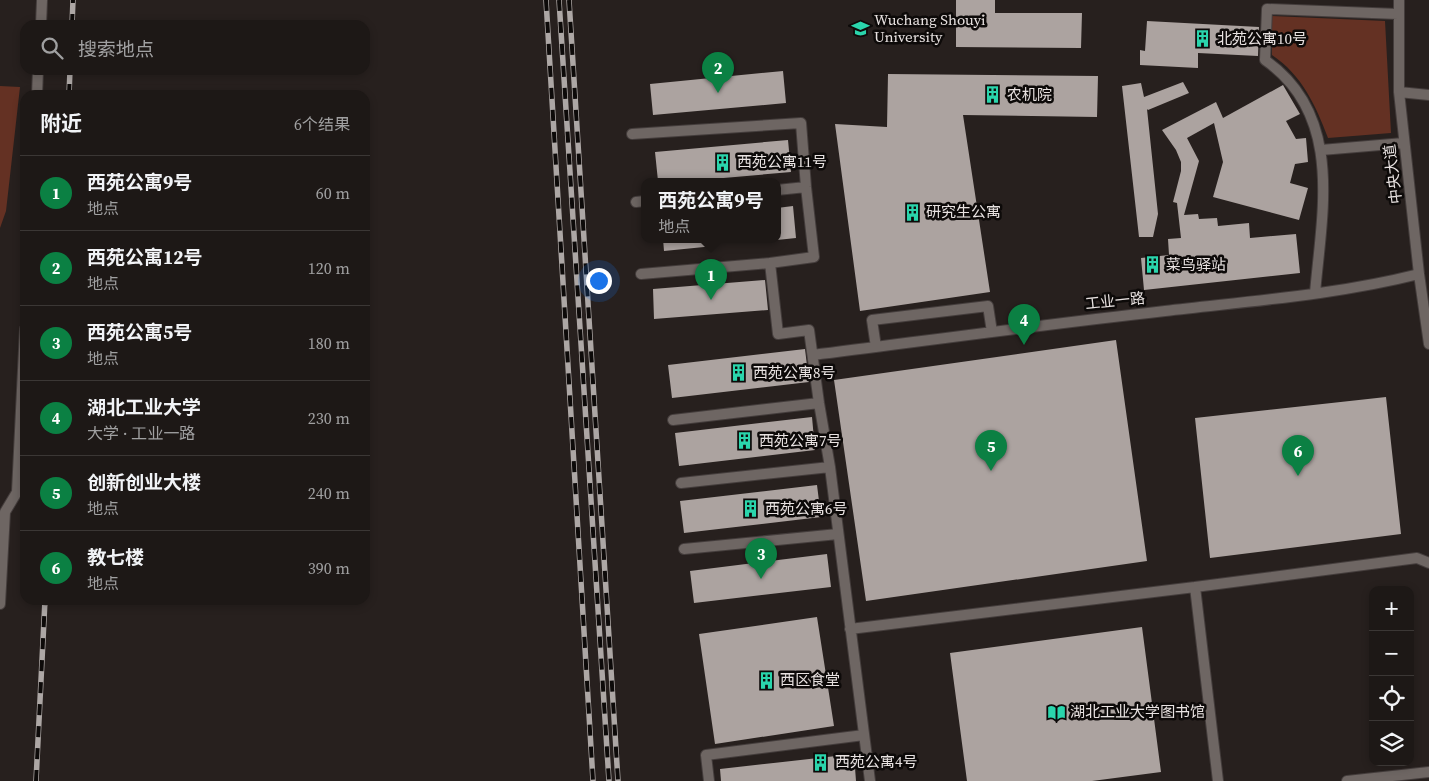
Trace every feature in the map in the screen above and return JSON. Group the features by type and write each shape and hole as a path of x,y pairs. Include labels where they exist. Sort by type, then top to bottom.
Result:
{"street":[{"path":"41,20 42,0"},
{"name":"中央大道","path":"1399,0 1399,92 1419,274 1429,344"},
{"path":"1315,294 1324,179 1322,150 1304,100 1279,69 1265,60 1267,9 1398,14"},
{"path":"37,90 38,75"},
{"path":"1399,92 1429,95"},
{"path":"632,134 801,123 814,257 770,263 641,274"},
{"path":"1322,150 1404,143"},
{"path":"781,190 806,187"},
{"path":"770,263 778,334 809,330 830,466 870,781"},
{"name":"工业一路","path":"813,354 1315,294 1380,284 1419,274"},
{"path":"876,347 872,320 988,306 992,332"},
{"path":"673,420 819,403"},
{"path":"0,604 4,512 17,492 20,430"},
{"path":"681,483 830,466"},
{"path":"684,549 838,534"},
{"path":"850,629 1417,558 1429,564"},
{"path":"1195,587 1218,781"},
{"path":"709,781 706,755 864,736"},
{"path":"1348,781 1429,772"}],"shaded area":[{"path":"1272,16 1385,21 1391,133 1328,138 1307,92 1292,72 1272,55"},
{"path":"0,86 20,87 6,211 0,228"}],"building":[{"path":"956,0 995,0 995,13 1082,13 1081,48 956,47"},
{"name":"北苑公寓10号","path":"1147,21 1259,27 1258,56 1198,53 1198,68 1140,65 1140,50 1145,51"},
{"path":"783,71 786,103 653,115 650,84"},
{"name":"研究生公寓","path":"888,74 1098,76 1097,117 963,115 990,292 860,311 835,124 887,127"},
{"path":"1183,82 1189,93 1147,109 1158,214 1153,237 1139,237 1122,86 1141,83 1144,97"},
{"path":"1283,85 1300,114 1286,121 1296,139 1306,138 1308,162 1295,164 1290,183 1308,188 1299,220 1213,197 1223,162 1214,123 1187,138 1199,161 1184,215 1198,214 1199,219 1217,218 1218,226 1249,223 1250,238 1296,234 1300,273 1144,290 1141,258 1169,255 1168,239 1181,238 1177,203 1173,202 1181,171 1181,162 1176,150 1162,130 1216,102 1223,118"},
{"name":"西苑公寓11号","path":"788,140 791,172 723,178 658,178 655,152"},
{"path":"793,206 796,238 781,240 781,208"},
{"path":"663,243 714,243 714,246 664,251"},
{"path":"765,280 768,310 654,319 653,289"},
{"path":"1116,340 1147,561 866,601 834,380"},
{"name":"西苑公寓8号","path":"805,349 809,382 672,398 668,365"},
{"path":"1386,397 1401,534 1210,558 1195,418"},
{"name":"西苑公寓7号","path":"812,417 815,450 679,466 675,433"},
{"name":"西苑公寓6号","path":"817,485 821,517 684,533 680,501"},
{"path":"827,554 831,587 694,603 690,571"},
{"name":"西区食堂","path":"817,617 834,726 715,744 699,634"},
{"name":"湖北工业大学图书馆","path":"1142,627 1161,772 1092,781 967,781 950,653"},
{"name":"西苑公寓4号","path":"854,754 856,781 721,781 720,769"}],"railway":[{"path":"72,20 73,0"},
{"path":"546,0 593,781"},
{"path":"559,0 609,781"},
{"path":"569,0 618,781"},
{"path":"69,90 70,75"},
{"path":"36,781 45,605"}],"place":[{"name":"Wuchang Shouyi University","path":"860,29"},
{"name":"北苑公寓10号","path":"1203,39"},
{"name":"西苑公寓12号","path":"718,93"},
{"name":"农机院","path":"993,95"},
{"name":"西苑公寓11号","path":"723,162"},
{"name":"研究生公寓","path":"912,212"},
{"name":"菜鸟驿站","path":"1152,265"},
{"name":"西苑公寓9号","path":"711,300"},
{"name":"湖北工业大学","path":"1024,345"},
{"name":"西苑公寓8号","path":"739,373"},
{"name":"西苑公寓7号","path":"745,441"},
{"name":"创新创业大楼","path":"991,471"},
{"name":"教七楼","path":"1298,476"},
{"name":"西苑公寓6号","path":"751,509"},
{"name":"西苑公寓5号","path":"761,579"},
{"name":"西区食堂","path":"766,680"},
{"name":"湖北工业大学图书馆","path":"1056,712"},
{"name":"西苑公寓4号","path":"821,762"}]}
